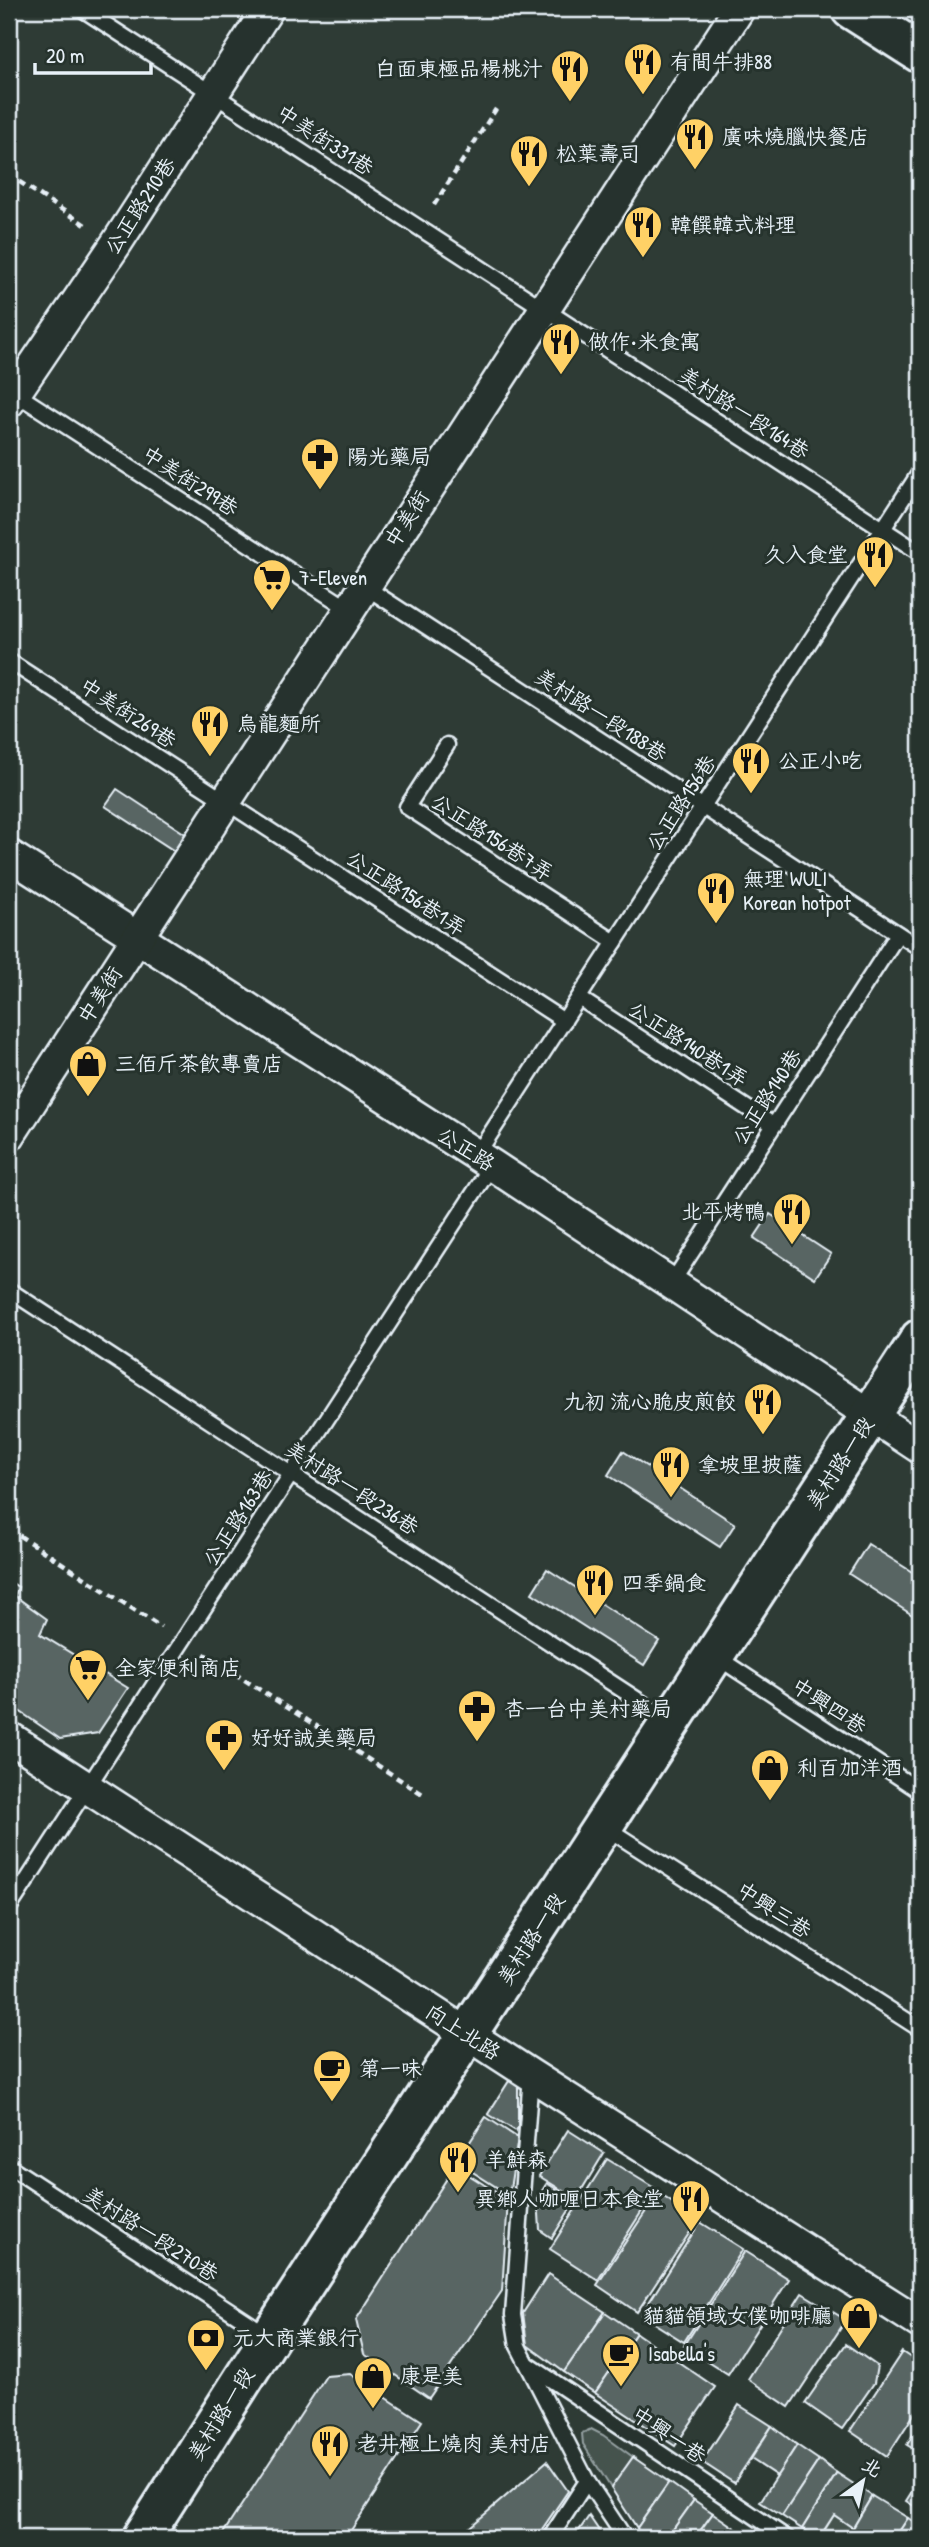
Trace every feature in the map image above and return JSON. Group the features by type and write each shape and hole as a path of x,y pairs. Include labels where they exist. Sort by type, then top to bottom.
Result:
{"street":[{"name":"公正路210巷","path":"11,394 116,244 268,9"},
{"name":"中美街","path":"9,1135 739,9"},
{"path":"851,9 920,53"},
{"name":"公正路","path":"9,855 484,1161 920,1448"},
{"name":"美村路一段","path":"142,2538 920,1339"},
{"name":"向上北路","path":"9,1737 468,2035 920,2323"}],"lane":[{"name":"中美街331巷","path":"82,9 544,308"},
{"name":"美村路一段164巷","path":"544,308 920,553"},
{"name":"中美街299巷","path":"11,394 356,597"},
{"name":"公正路156巷","path":"484,1161 564,1021 920,472"},
{"name":"美村路一段188巷","path":"356,597 703,807 920,948"},
{"name":"中美街269巷","path":"9,661 225,801"},
{"name":"公正路156巷7弄","path":"447,746 407,807 615,942"},
{"name":"公正路156巷1弄","path":"225,801 564,1021"},
{"name":"公正路140巷","path":"671,1284 898,934"},
{"name":"公正路140巷1弄","path":"579,998 773,1125"},
{"name":"公正路163巷","path":"9,1908 291,1474 484,1161"},
{"name":"美村路一段236巷","path":"9,1290 672,1722"},
{"name":"中興四巷","path":"715,1656 920,1791"},
{"name":"中興三巷","path":"604,1826 920,2029"},
{"path":"531,2075 513,2315 518,2346 587,2481 625,2538"},
{"name":"美村路一段270巷","path":"9,2166 270,2337"},
{"name":"中興一巷","path":"527,2365 787,2538"},
{"path":"550,2538 587,2481"}],"path":[{"path":"421,227 496,109"},
{"path":"9,175 116,244"},
{"path":"9,1529 424,1796"}],"shaded area":[{"path":"591,2429 633,2457 611,2488 583,2444 582,2433"},
{"path":"834,2515 869,2538 820,2538"}],"building":[{"path":"117,789 187,835 176,852 105,806"},
{"name":"北平烤鴨","path":"770,1214 831,1254 815,1278 754,1238"},
{"name":"拿坡里披薩","path":"623,1451 735,1524 720,1547 608,1475"},
{"path":"868,1544 920,1577 920,1620 849,1574"},
{"name":"四季鍋食","path":"547,1569 659,1641 644,1665 532,1593"},
{"path":"9,1581 18,1587 15,1596 47,1619 40,1634 128,1688 98,1733 60,1739 9,1704"},
{"path":"509,2081 518,2087 516,2131 488,2114"},
{"path":"486,2117 518,2138 509,2195 457,2162"},
{"path":"568,2130 604,2153 576,2199 539,2176"},
{"path":"607,2159 656,2189 598,2280 550,2249"},
{"path":"455,2166 508,2200 502,2291 429,2398 364,2354 356,2320"},
{"path":"547,2183 575,2201 552,2238 540,2230 538,2197"},
{"path":"658,2193 698,2220 637,2312 597,2285"},
{"path":"700,2222 743,2249 684,2342 641,2315"},
{"path":"745,2251 789,2279 728,2374 684,2346"},
{"path":"548,2274 605,2312 564,2372 527,2345 523,2313"},
{"path":"802,2293 846,2320 789,2407 748,2379"},
{"path":"605,2312 636,2333 595,2393 564,2372"},
{"path":"636,2333 715,2387 675,2446 595,2393"},
{"path":"846,2344 877,2366 874,2383 842,2429 805,2403"},
{"path":"902,2352 920,2364 920,2405 887,2456 850,2431"},
{"path":"350,2374 422,2421 346,2538 220,2538 326,2376"},
{"path":"739,2405 772,2426 734,2483 702,2462"},
{"path":"920,2423 920,2453 907,2445"},
{"path":"772,2426 797,2445 777,2476 751,2459"},
{"path":"797,2445 819,2460 782,2516 760,2502"},
{"path":"633,2457 669,2482 637,2528 611,2488"},
{"path":"819,2460 837,2473 802,2529 782,2516"},
{"path":"547,2461 568,2491 536,2538 457,2538"},
{"path":"837,2473 872,2496 853,2528 834,2515 819,2538 802,2529"},
{"path":"920,2479 920,2510 906,2501"},
{"path":"669,2482 694,2500 667,2538 642,2538 637,2528"},
{"path":"872,2496 908,2518 895,2538 869,2538 853,2528"},
{"path":"694,2500 713,2513 695,2538 667,2538"},
{"path":"713,2513 742,2533 738,2538 695,2538"},
{"path":"589,2516 604,2538 574,2538"},
{"path":"908,2518 920,2526 918,2538 895,2538"}],"place":[{"name":"有間牛排88","path":"643,96"},
{"name":"白面東極品楊桃汁","path":"570,103"},
{"name":"廣味燒臘快餐店","path":"695,171"},
{"name":"松葉壽司","path":"529,188"},
{"name":"韓饌韓式料理","path":"643,259"},
{"name":"做作•米食寓","path":"561,376"},
{"name":"陽光藥局","path":"320,491"},
{"name":"久入食堂","path":"875,589"},
{"name":"7-Eleven","path":"272,612"},
{"name":"烏龍麵所","path":"210,758"},
{"name":"公正小吃","path":"751,795"},
{"name":"無理 WULI Korean hotpot","path":"716,925"},
{"name":"三佰斤茶飲專賣店","path":"88,1098"},
{"name":"北平烤鴨","path":"792,1246"},
{"name":"九初 流心脆皮煎餃","path":"763,1436"},
{"name":"拿坡里披薩","path":"671,1499"},
{"name":"四季鍋食","path":"595,1617"},
{"name":"全家便利商店","path":"88,1702"},
{"name":"杏一台中美村藥局","path":"477,1743"},
{"name":"好好誠美藥局","path":"224,1772"},
{"name":"利百加洋酒","path":"770,1802"},
{"name":"第一味","path":"332,2103"},
{"name":"羊鮮森","path":"458,2194"},
{"name":"異鄉人咖喱日本食堂","path":"691,2233"},
{"name":"貓貓領域女僕咖啡廳","path":"859,2350"},
{"name":"元大商業銀行","path":"206,2372"},
{"name":"Isabella's","path":"621,2388"},
{"name":"康是美","path":"373,2410"},
{"name":"老井極上燒肉 美村店","path":"330,2478"}]}
